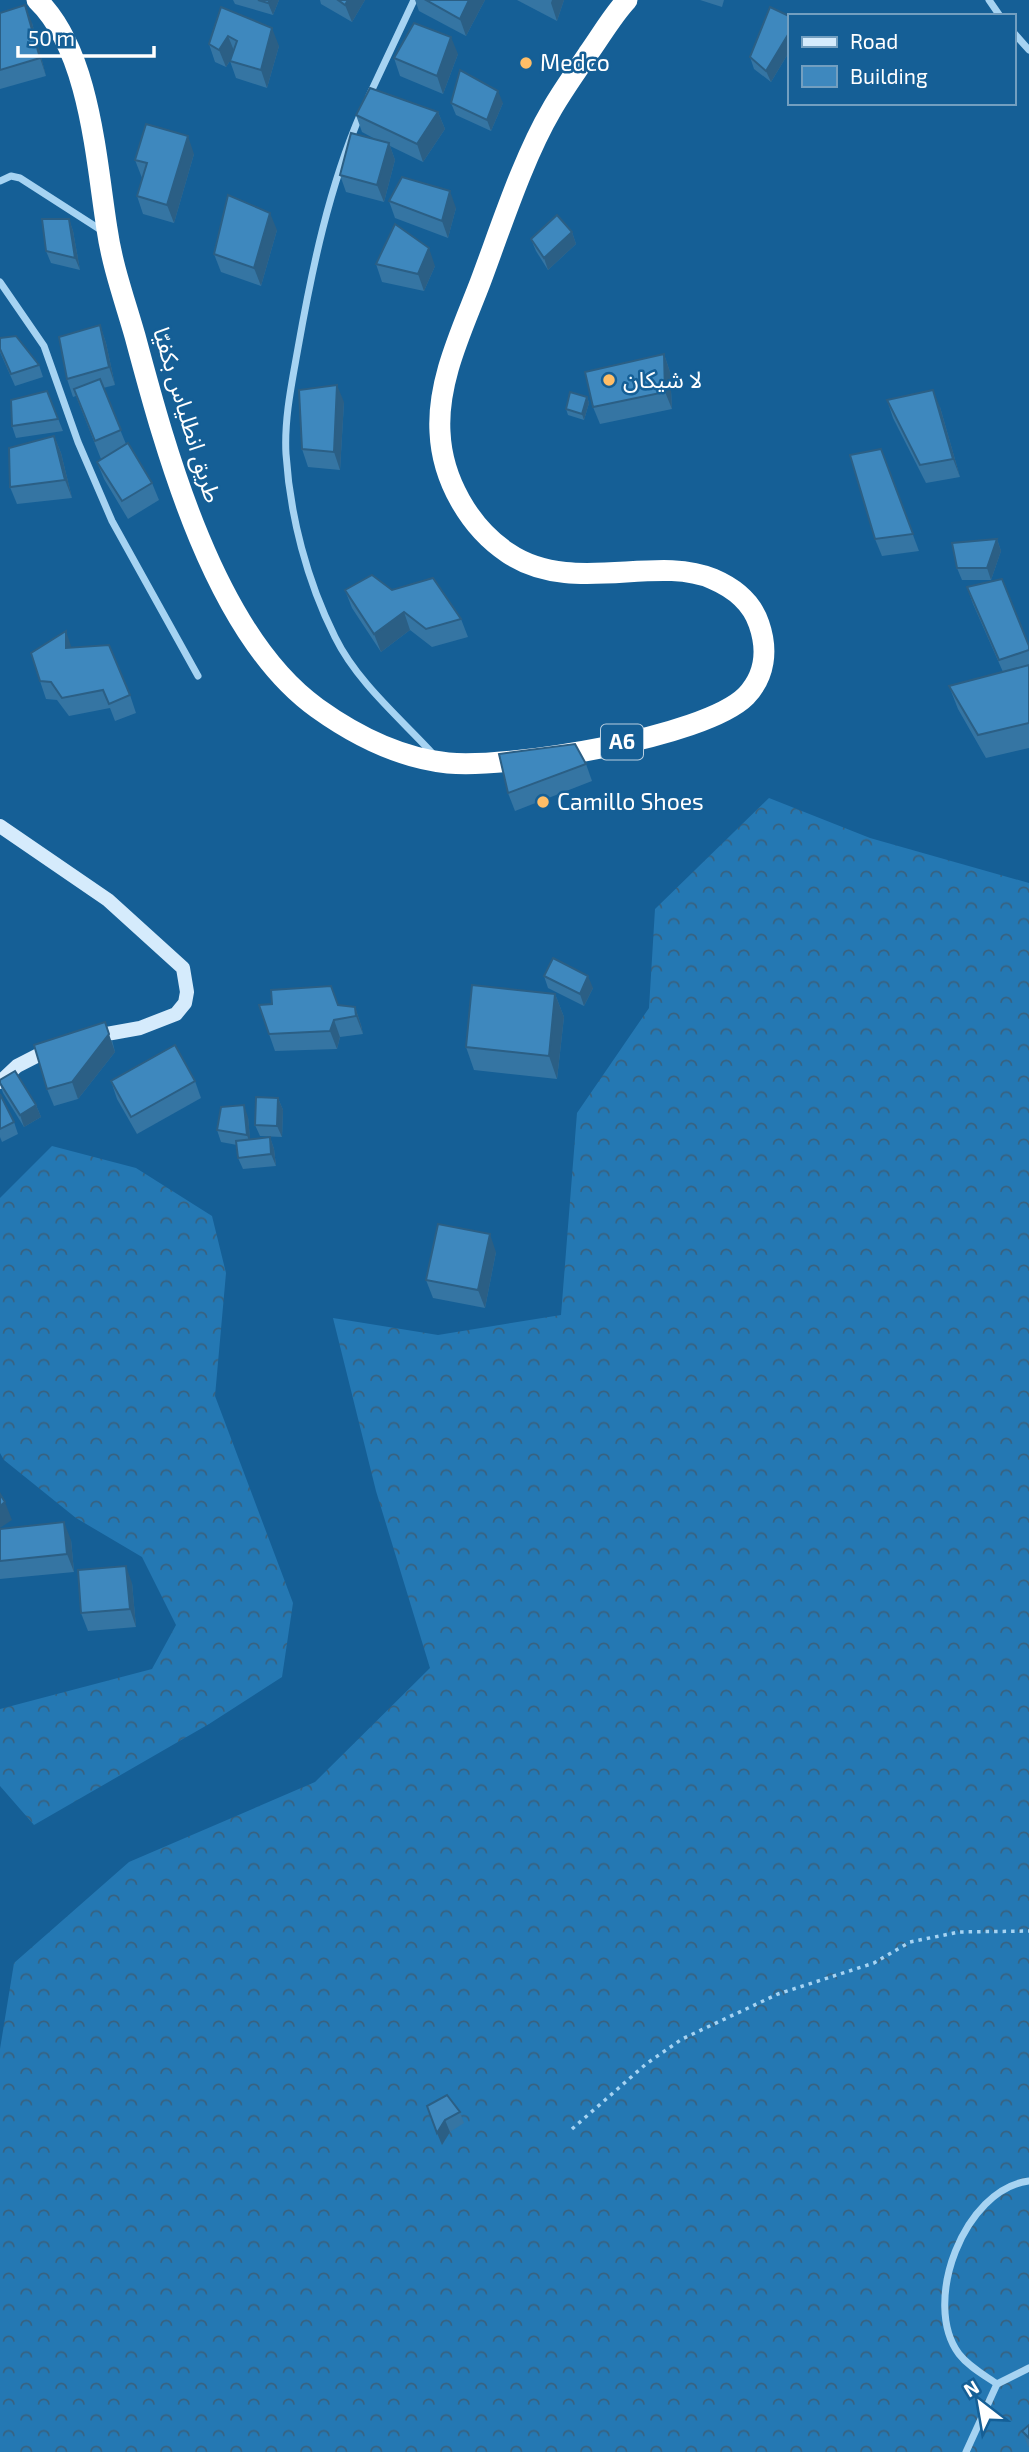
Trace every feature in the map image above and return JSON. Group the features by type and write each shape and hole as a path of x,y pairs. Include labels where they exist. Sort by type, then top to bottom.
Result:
{"highway":[{"name":"طريق انطلياس بكفيّا","path":"37,0 60,30 82,88 107,234 175,480 205,549 256,643 295,691 322,712 394,752 441,763 505,764 675,731 719,713 744,698 760,675 766,654 754,611 734,590 710,578 690,572 590,575 536,565 513,557 485,536 465,509 450,479 439,435 441,400 454,352 512,200 549,113 622,3"}],"main road":[{"path":"0,826 108,900 183,968 187,992 185,1003 176,1014 140,1028 75,1040 25,1061 0,1082"}],"street":[{"path":"414,0 347,145 309,287 290,392 286,451 299,539 336,638 358,673 441,763"},
{"path":"1015,34 1029,50"},
{"path":"0,181 11,176 20,178 107,234"},
{"path":"0,282 44,346 78,442 112,521 198,676"},
{"path":"997,2384 958,2353 944,2315 945,2297 964,2229 996,2192 1029,2181"},
{"path":"966,2452 997,2384 1029,2368"}],"path":[{"path":"572,2129 646,2064 682,2039 778,1994 874,1963 909,1942 959,1932 1029,1931"}],"green space":[{"path":"769,798 870,838 1029,883 1029,2452 0,2452 0,2049 14,1963 129,1862 315,1782 430,1668 376,1491 333,1318 438,1335 561,1315 577,1113 649,1008 655,909"},
{"path":"52,1146 136,1168 212,1216 226,1273 215,1396 293,1603 282,1677 209,1724 34,1825 0,1786 0,1709 152,1669 176,1625 142,1557 76,1518 4,1460 0,1453 0,1198"}],"building":[{"path":"426,0 469,0 460,19"},
{"path":"25,5 40,58 0,70 0,13"},
{"path":"221,7 272,28 261,70 230,61 237,41 228,36 219,50 209,44"},
{"path":"770,7 788,16 788,35 766,71 750,57"},
{"path":"414,23 451,37 437,76 394,58"},
{"path":"460,70 498,91 487,120 451,103"},
{"path":"370,88 438,112 417,144 356,115"},
{"path":"146,124 188,136 167,205 137,196 147,163 135,160"},
{"path":"351,133 389,143 377,185 340,175"},
{"path":"402,177 450,191 442,221 389,201"},
{"path":"228,195 270,213 254,268 214,254"},
{"path":"557,215 572,232 544,258 531,239"},
{"path":"42,219 69,219 75,258 46,251"},
{"path":"395,224 429,248 418,274 376,264"},
{"path":"100,325 109,367 67,379 59,337"},
{"path":"16,336 39,365 11,374 0,349 0,338"},
{"path":"664,354 665,392 593,407 585,372"},
{"path":"100,379 121,430 95,441 74,389"},
{"path":"337,385 334,452 302,449 299,390"},
{"path":"933,390 953,459 920,465 887,400"},
{"path":"47,391 58,419 12,426 11,400"},
{"path":"570,392 587,397 582,414 566,409"},
{"path":"54,436 65,480 10,487 9,448"},
{"path":"128,443 152,483 122,501 97,462"},
{"path":"881,449 913,534 875,539 850,455"},
{"path":"997,539 987,568 957,568 952,543"},
{"path":"372,575 392,590 433,578 461,619 426,629 404,612 374,634 345,590"},
{"path":"1002,579 1029,650 999,660 967,587"},
{"path":"66,631 66,648 109,645 130,695 109,704 103,690 62,698 51,682 40,681 31,653"},
{"path":"1029,665 1029,723 978,735 949,686"},
{"path":"575,744 586,764 508,793 499,754"},
{"path":"553,958 588,976 580,994 544,976"},
{"path":"472,985 555,994 549,1056 466,1047"},
{"path":"331,986 338,1005 355,1007 356,1016 334,1020 330,1031 269,1034 259,1005 272,1004 271,990"},
{"path":"105,1022 109,1034 72,1082 47,1089 34,1045"},
{"path":"175,1045 195,1081 131,1117 111,1081"},
{"path":"15,1071 36,1105 20,1115 0,1083 0,1080"},
{"path":"0,1094 14,1122 0,1129"},
{"path":"256,1097 278,1098 277,1126 255,1125"},
{"path":"244,1105 247,1135 217,1130 221,1107"},
{"path":"270,1137 271,1154 238,1158 236,1141"},
{"path":"438,1224 490,1234 478,1290 426,1280"},
{"path":"64,1522 67,1554 0,1561 0,1529"},
{"path":"126,1566 130,1609 81,1613 78,1570"},
{"path":"447,2095 460,2112 445,2120 437,2133 427,2106"},
{"path":"1029,2425 1029,2438 1022,2431"}],"place":[{"name":"Medco","path":"526,63"},
{"name":"لا شيكان","path":"609,380"},
{"name":"Camillo Shoes","path":"543,802"}]}
